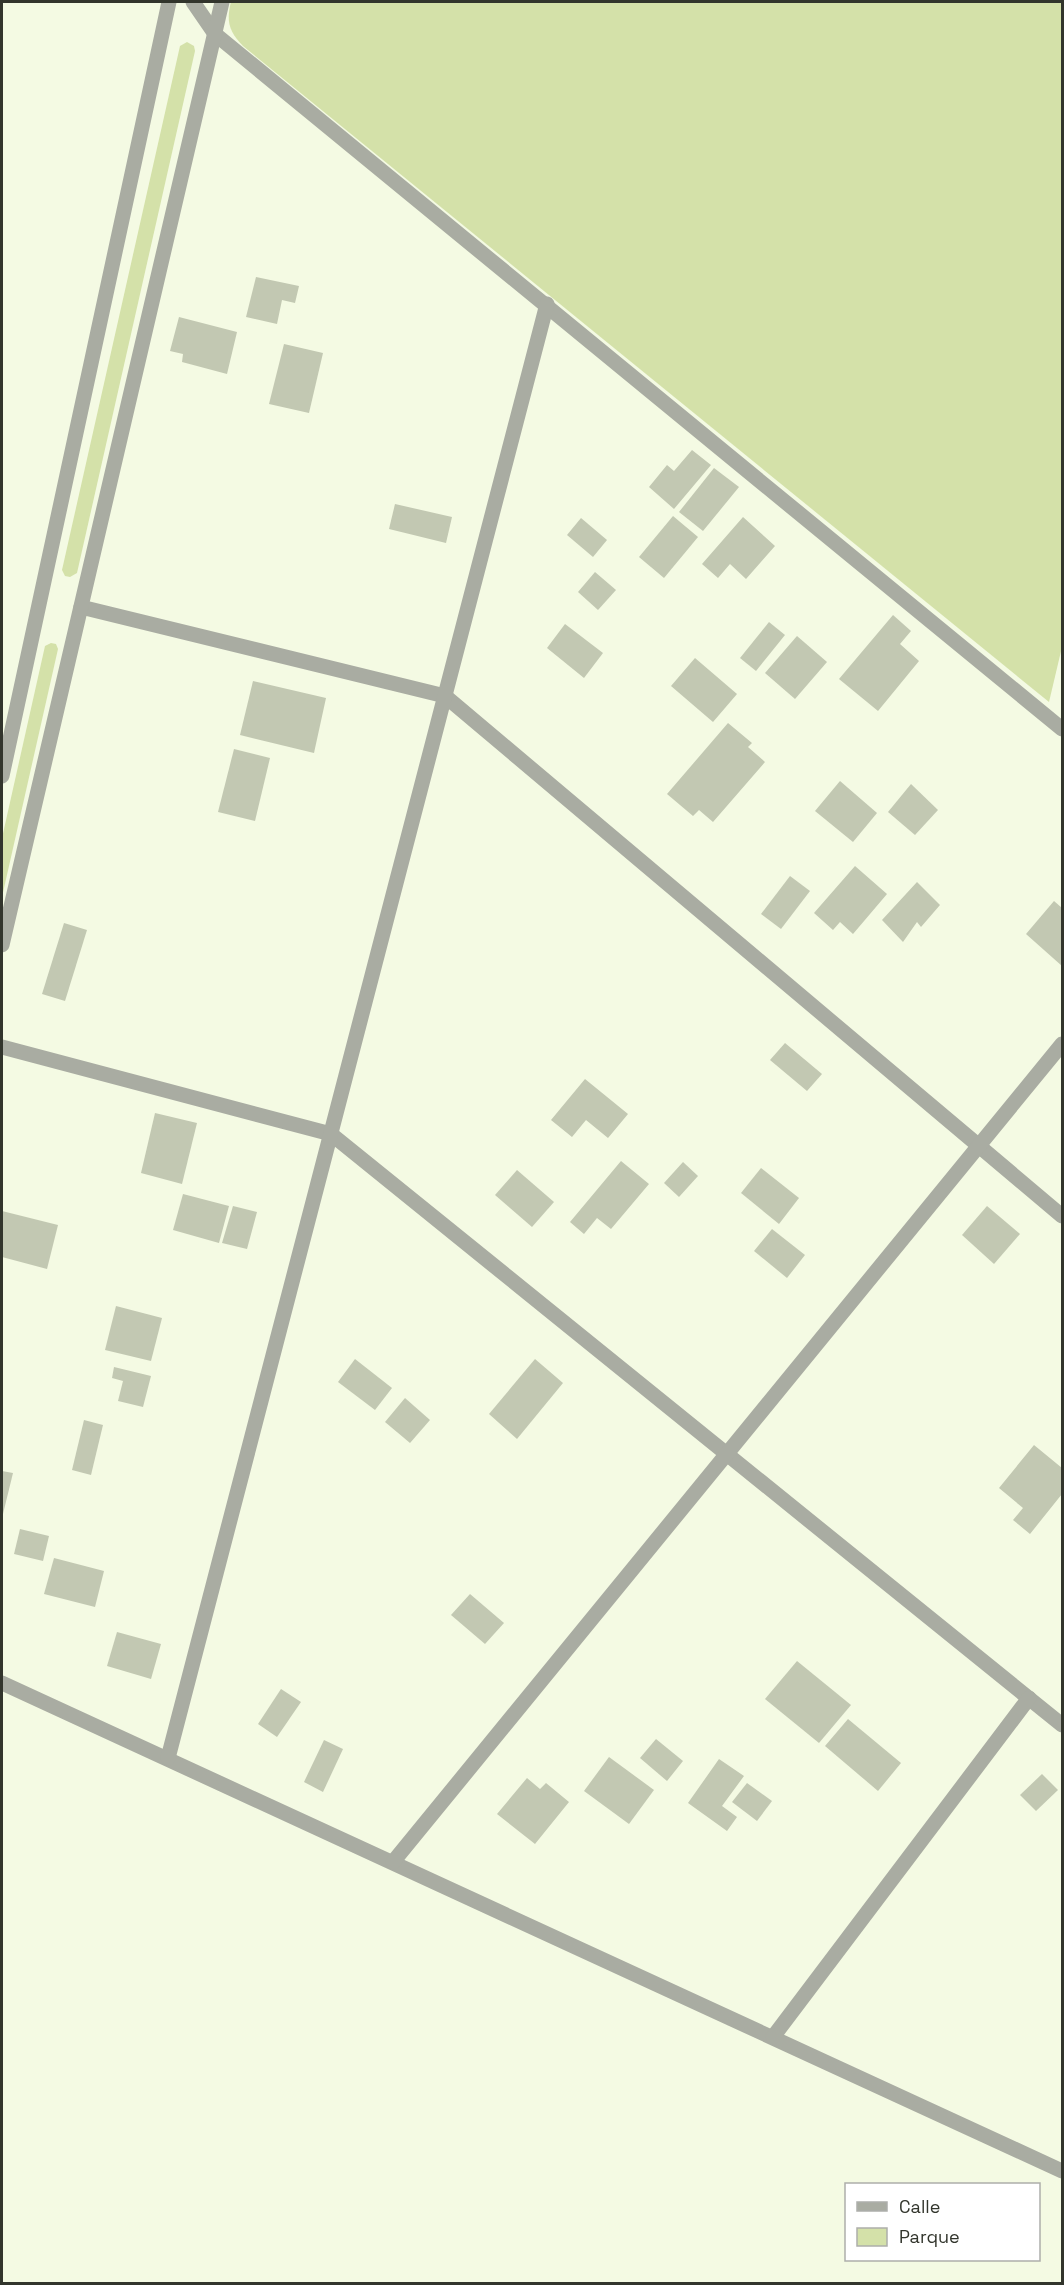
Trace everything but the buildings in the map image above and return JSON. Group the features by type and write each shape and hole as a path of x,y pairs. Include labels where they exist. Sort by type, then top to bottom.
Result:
{"street":[{"path":"2,776 169,2"},
{"path":"193,2 215,34 547,304 1062,729"},
{"path":"2,945 222,2"},
{"path":"168,1758 547,304"},
{"path":"81,607 445,696 1062,1216"},
{"path":"393,1862 1062,1044"},
{"path":"2,1047 331,1134 1062,1725"},
{"path":"2,1683 1062,2171"},
{"path":"773,2037 1029,1698"}],"green space":[{"path":"231,2 1062,2 1062,647 1049,702 243,46 230,26"},
{"path":"187,42 194,46 195,51 77,573 70,577 65,576 62,570 180,46"},
{"path":"51,643 56,644 58,649 2,897 2,838 45,646"}]}
